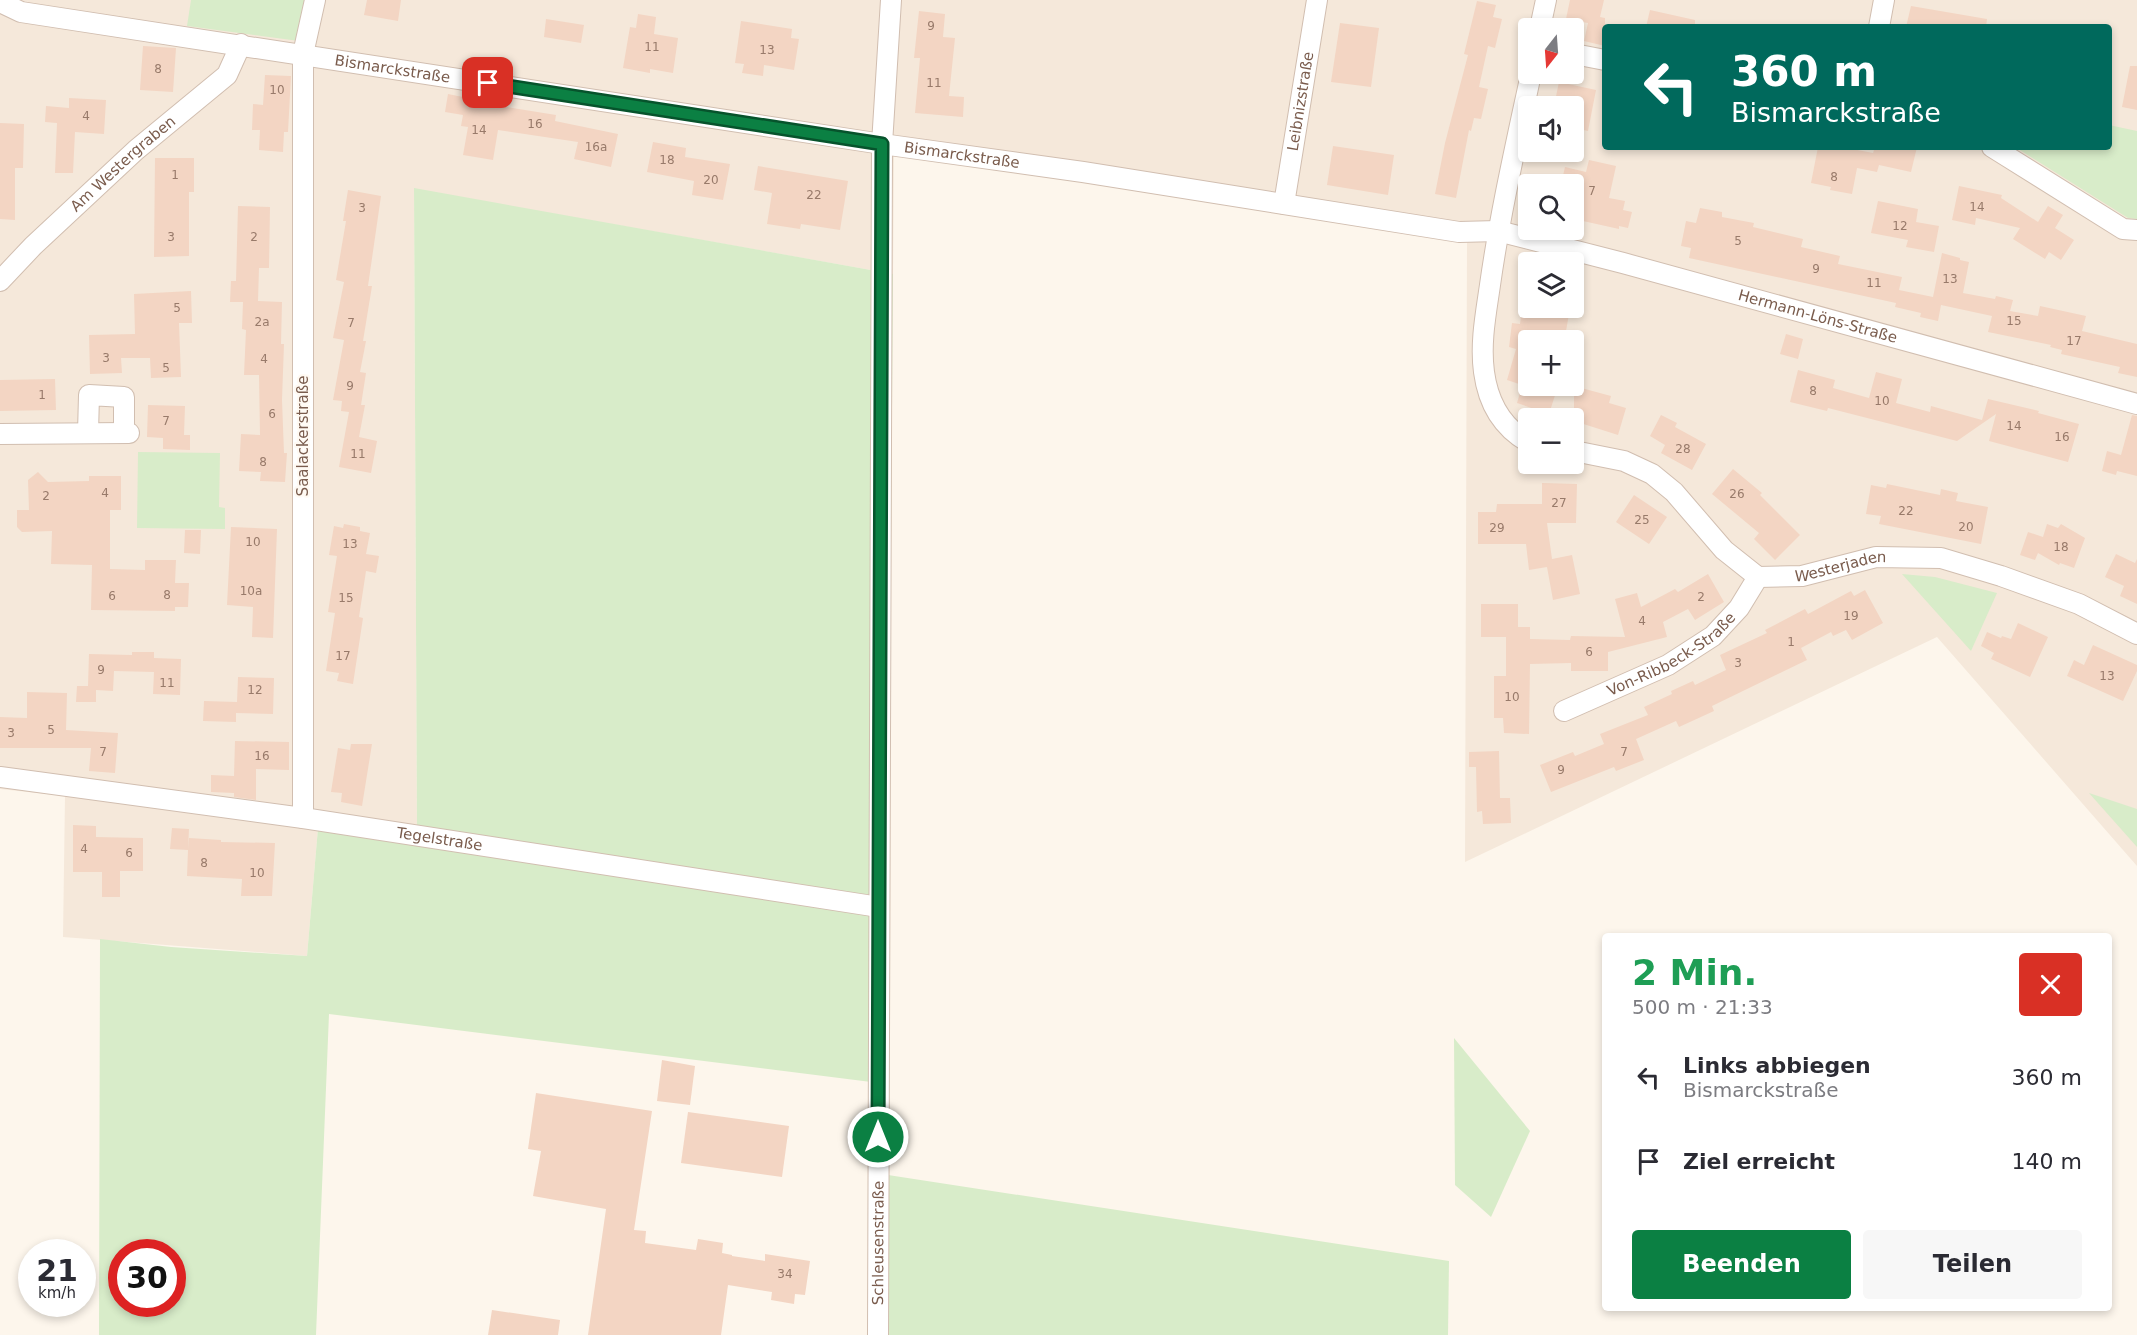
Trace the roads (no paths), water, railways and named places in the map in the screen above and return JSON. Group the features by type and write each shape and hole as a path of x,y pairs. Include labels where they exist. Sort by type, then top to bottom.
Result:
{"street":[{"name":"Saalackerstraße","path":"303,818 303,54 315,0"},
{"name":"Schleusenstraße","path":"878,1335 882,144 891,0"},
{"name":"Leibnizstraße","path":"1284,204 1317,0"},
{"path":"1542,18 1546,0"},
{"path":"1880,24 1884,0"},
{"name":"Bismarckstraße","path":"0,2 21,12 882,144 1083,172 1459,232 1498,231"},
{"name":"Am Westergraben","path":"0,281 33,246 136,150 227,75 241,44"},
{"path":"1584,56 1602,59"},
{"path":"1518,436 1502,420 1491,399 1484,372 1483,338 1498,231 1529,84"},
{"path":"1997,150 2123,229 2137,230"},
{"name":"Hermann-Löns-Straße","path":"1498,231 2137,404"},
{"path":"0,434 127,433 124,397 89,395 87,433"},
{"path":"1584,453 1624,460 1653,474 1674,492 1724,550 1758,577"},
{"name":"Westerjaden","path":"1758,577 1802,576 1876,557 1941,558 2001,576 2079,604 2137,634"},
{"name":"Von-Ribbeck-Straße","path":"1564,711 1668,665 1713,636 1739,608 1758,577"},
{"name":"Tegelstraße","path":"0,777 303,818 879,907"}]}
